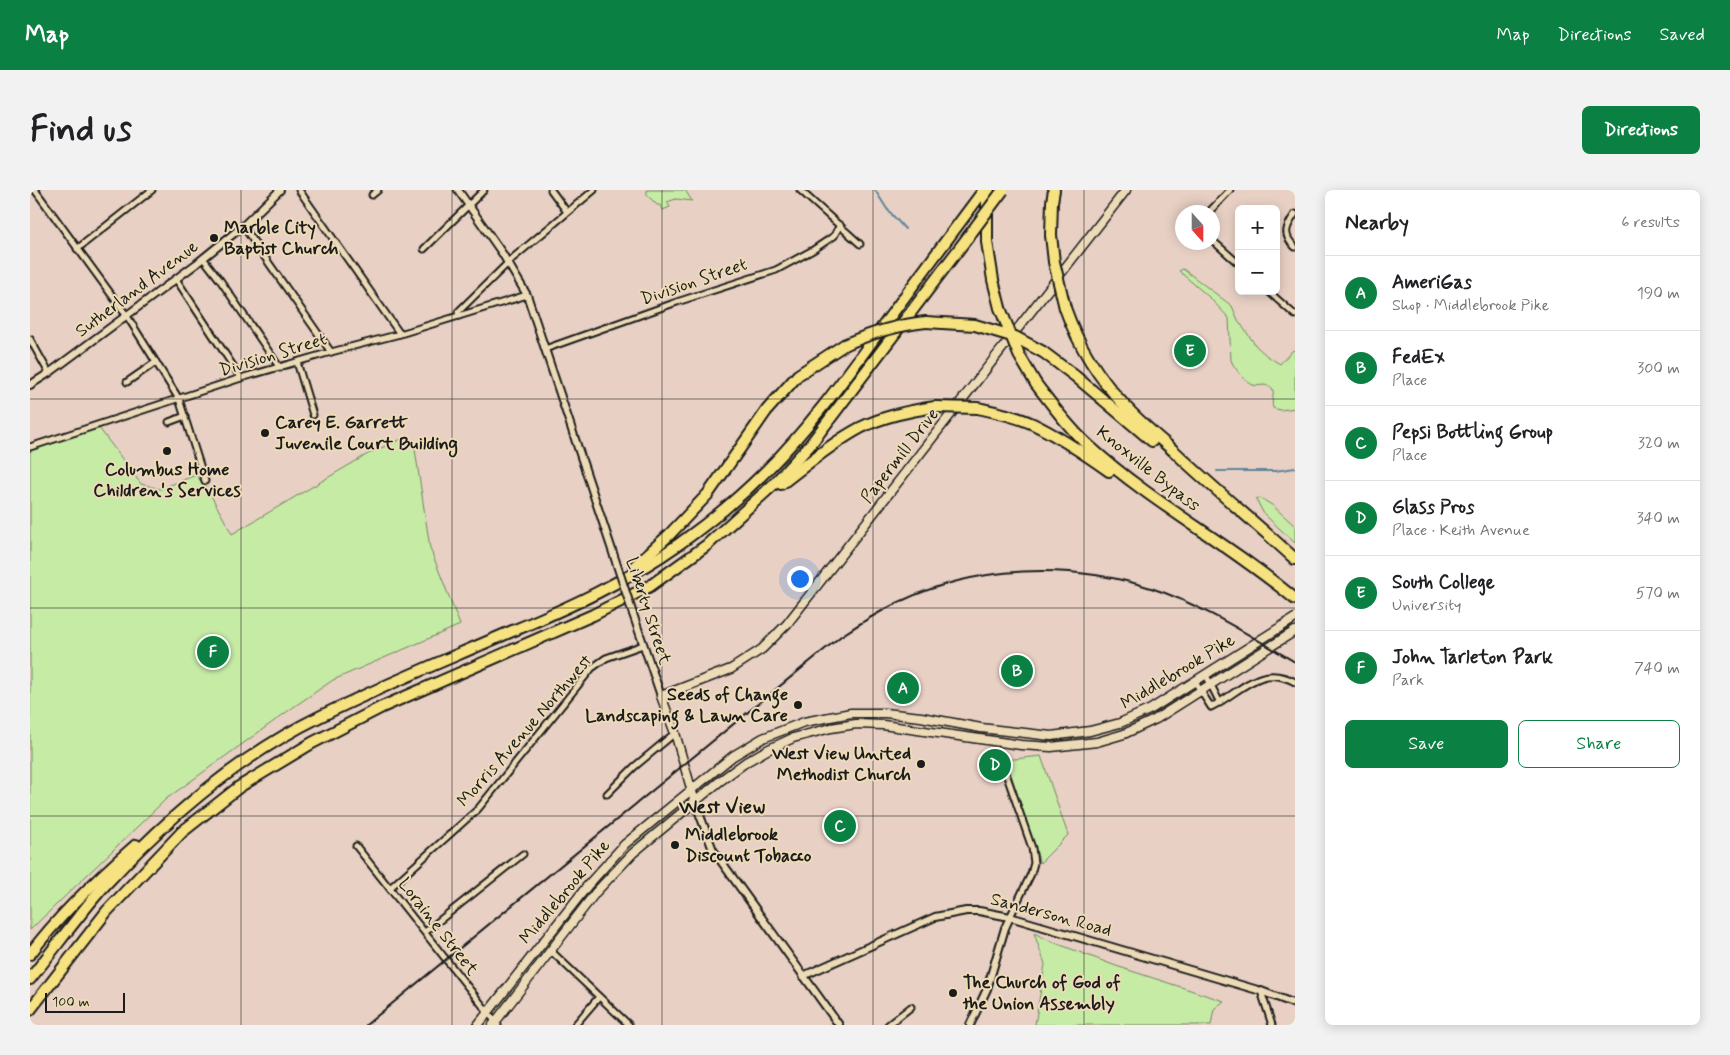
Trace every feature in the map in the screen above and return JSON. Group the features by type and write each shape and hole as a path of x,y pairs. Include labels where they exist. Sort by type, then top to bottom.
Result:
{"highway":[{"path":"30,954 63,915 109,868 154,829 265,747 318,717 580,601 633,574 677,546 723,510 766,471 803,431 984,190"},
{"name":"Knoxville Bypass","path":"988,190 987,242 993,280 1000,308 1019,355 1036,384 1066,422 1089,446 1155,498 1252,565 1295,599"},
{"path":"30,1010 107,911 182,832 239,787 312,743 382,706 584,619 650,586 706,545 774,484 810,445 1003,190"},
{"name":"Knoxville Bypass","path":"1054,190 1051,235 1054,262 1065,308 1078,339 1104,382 1127,408 1197,475 1295,559"},
{"path":"580,601 641,562 708,494 768,410 798,375 844,345 872,333 888,329 926,322 975,325 1015,337 1043,352 1075,376 1176,462 1197,475"},
{"path":"737,518 832,446 860,428 911,410 935,407 978,408 1002,413 1032,423 1065,441 1119,478 1155,498"},
{"path":"30,979 104,887 151,838 206,791"}],"main road":[{"name":"Papermill Drive","path":"661,696 731,669 762,649 787,624 1126,190"},
{"name":"Middlebrook Pike","path":"478,1025 600,870 625,844 732,756 747,747 778,732 824,717 851,713 884,713 989,730 1051,736 1090,731 1120,723 1151,709 1294,618"},
{"name":"Middlebrook Pike","path":"496,1024 608,878 640,848 695,802 746,762 767,750 793,738 831,728 856,724 884,725 1021,746 1051,747 1089,743 1124,734 1156,719 1202,692 1295,631"},
{"name":"Liberty Street","path":"661,696 675,733 695,802"}],"street":[{"path":"35,190 127,316 179,399 204,481"},
{"path":"77,249 152,190"},
{"path":"299,190 400,334"},
{"path":"372,195 378,190"},
{"name":"Liberty Street","path":"458,190 508,263 526,295 661,696"},
{"path":"424,249 484,190"},
{"path":"551,190 567,212"},
{"path":"458,314 508,263 594,190"},
{"path":"800,190 860,244"},
{"path":"1215,205 1230,190"},
{"name":"Sutherland Avenue","path":"30,385 49,373 204,258 243,226 276,191"},
{"path":"1295,214 1286,234 1289,241 1295,247"},
{"name":"Division Street","path":"545,349 677,302 776,270 834,236 840,225"},
{"path":"243,226 331,352"},
{"path":"1220,247 1235,260"},
{"path":"204,258 280,368"},
{"path":"176,279 241,378"},
{"name":"Division Street","path":"30,447 241,378 400,334 458,314 526,295"},
{"path":"1272,295 1295,315"},
{"path":"30,339 49,373"},
{"path":"127,382 156,362"},
{"path":"297,362 313,415"},
{"path":"169,422 185,416"},
{"name":"Morris Avenue Northwest","path":"390,888 478,809 592,668 606,658 643,645"},
{"path":"1206,675 1220,703"},
{"path":"1195,682 1212,707 1259,678 1268,675 1278,676 1295,682"},
{"path":"607,794 616,783 675,733"},
{"path":"970,1025 987,989 1004,928 1031,874 1034,863 1032,848 1002,762"},
{"name":"Liberty Street","path":"695,802 714,850 839,1025"},
{"name":"Loraine Street","path":"356,846 496,1024"},
{"path":"425,932 523,854"},
{"name":"Sanderson Road","path":"803,976 935,917 966,910 1010,917 1261,991 1295,1004"},
{"path":"551,951 629,1025"},
{"path":"1261,991 1272,1025"},
{"path":"575,1025 599,997"},
{"path":"888,1025 911,1007"}],"green space":[{"path":"647,190 685,190 692,201 676,199 667,202 670,207 663,210 660,205 657,205 647,195"},
{"path":"1183,269 1232,306 1238,320 1256,346 1267,356 1280,364 1295,350 1295,408 1280,410 1273,408 1273,389 1265,385 1253,385 1237,370 1231,360 1229,318 1209,297 1179,271"},
{"path":"99,428 141,484 160,489 196,475 208,490 232,534 368,454 408,436 414,443 430,548 460,625 333,680 295,706 166,799 30,930 30,450"},
{"path":"1260,498 1272,505 1295,526 1295,543 1264,514 1256,499"},
{"path":"1041,756 1068,835 1040,863 1006,760"},
{"path":"1034,933 1116,966 1224,1001 1214,1009 1211,1025 1035,1025 1045,964"}],"waterway":[{"path":"875,190 887,209 905,229"},
{"path":"1217,471 1275,471 1295,468"}],"railway":[{"path":"366,1025 841,636 897,603 927,590 958,581 990,575 1023,572 1055,571 1088,574 1120,580 1151,588 1187,602 1295,662"}],"place":[{"name":"Marble City Baptist Church","path":"214,238"},
{"name":"South College","path":"1190,351"},
{"name":"Carey E. Garrett Juvenile Court Building","path":"265,433"},
{"name":"Columbus Home Children's Services","path":"167,451"},
{"name":"John Tarleton Park","path":"213,652"},
{"name":"FedEx","path":"1017,671"},
{"name":"AmeriGas","path":"903,688"},
{"name":"Seeds of Change Landscaping & Lawn Care","path":"798,705"},
{"name":"West View United Methodist Church","path":"921,764"},
{"name":"Glass Pros","path":"995,765"},
{"name":"Pepsi Bottling Group","path":"840,826"},
{"name":"Middlebrook Discount Tobacco","path":"675,845"},
{"name":"The Church of God of the Union Assembly","path":"953,993"}],"district":[{"name":"West View","path":"722,807"}]}
